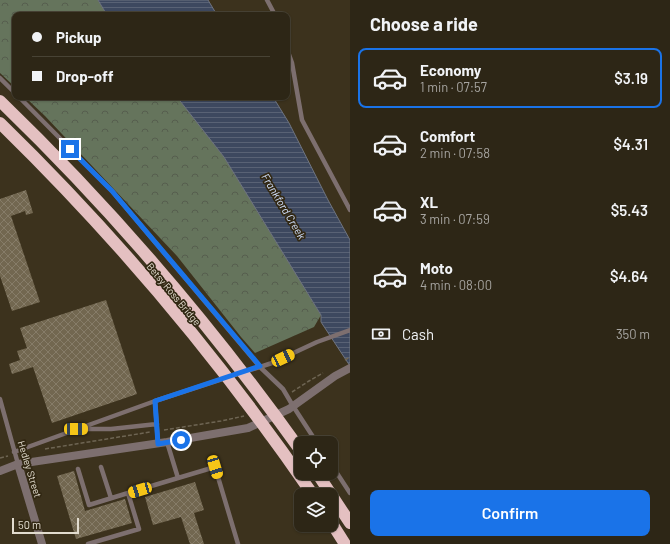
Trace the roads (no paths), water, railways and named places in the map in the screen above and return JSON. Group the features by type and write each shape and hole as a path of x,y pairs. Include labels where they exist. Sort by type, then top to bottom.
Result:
{"highway":[{"name":"Betsy Ross Bridge","path":"0,101 85,186 151,259 238,366 294,442"},
{"name":"Betsy Ross Bridge","path":"0,122 79,203 165,300 230,381 308,488"},
{"path":"322,480 350,523"},
{"path":"337,532 345,544"}],"street":[{"path":"0,471 18,464 158,444 248,428 289,409 335,376 350,368"},
{"name":"Hedley Street","path":"18,464 42,544"}],"lane":[{"path":"267,0 273,12"},
{"path":"290,57 302,120 350,210"},
{"path":"0,78 12,90"},
{"path":"22,100 112,191 260,366 283,389 312,436"},
{"path":"14,453 155,401 272,363 316,342 350,330"},
{"name":"Hedley Street","path":"0,399 18,464"},
{"path":"155,401 158,444"},
{"path":"76,429 111,429 156,424"},
{"path":"167,442 178,478"},
{"path":"101,467 111,498"},
{"path":"78,469 89,505 215,467 238,544"},
{"path":"338,475 350,493"},
{"path":"88,544 138,529 128,493"}],"water":[{"path":"98,0 208,0 215,12 105,12"},
{"name":"Frankford Creek","path":"179,100 275,100 289,123 350,240 350,366 321,322 321,315 224,157"}]}
